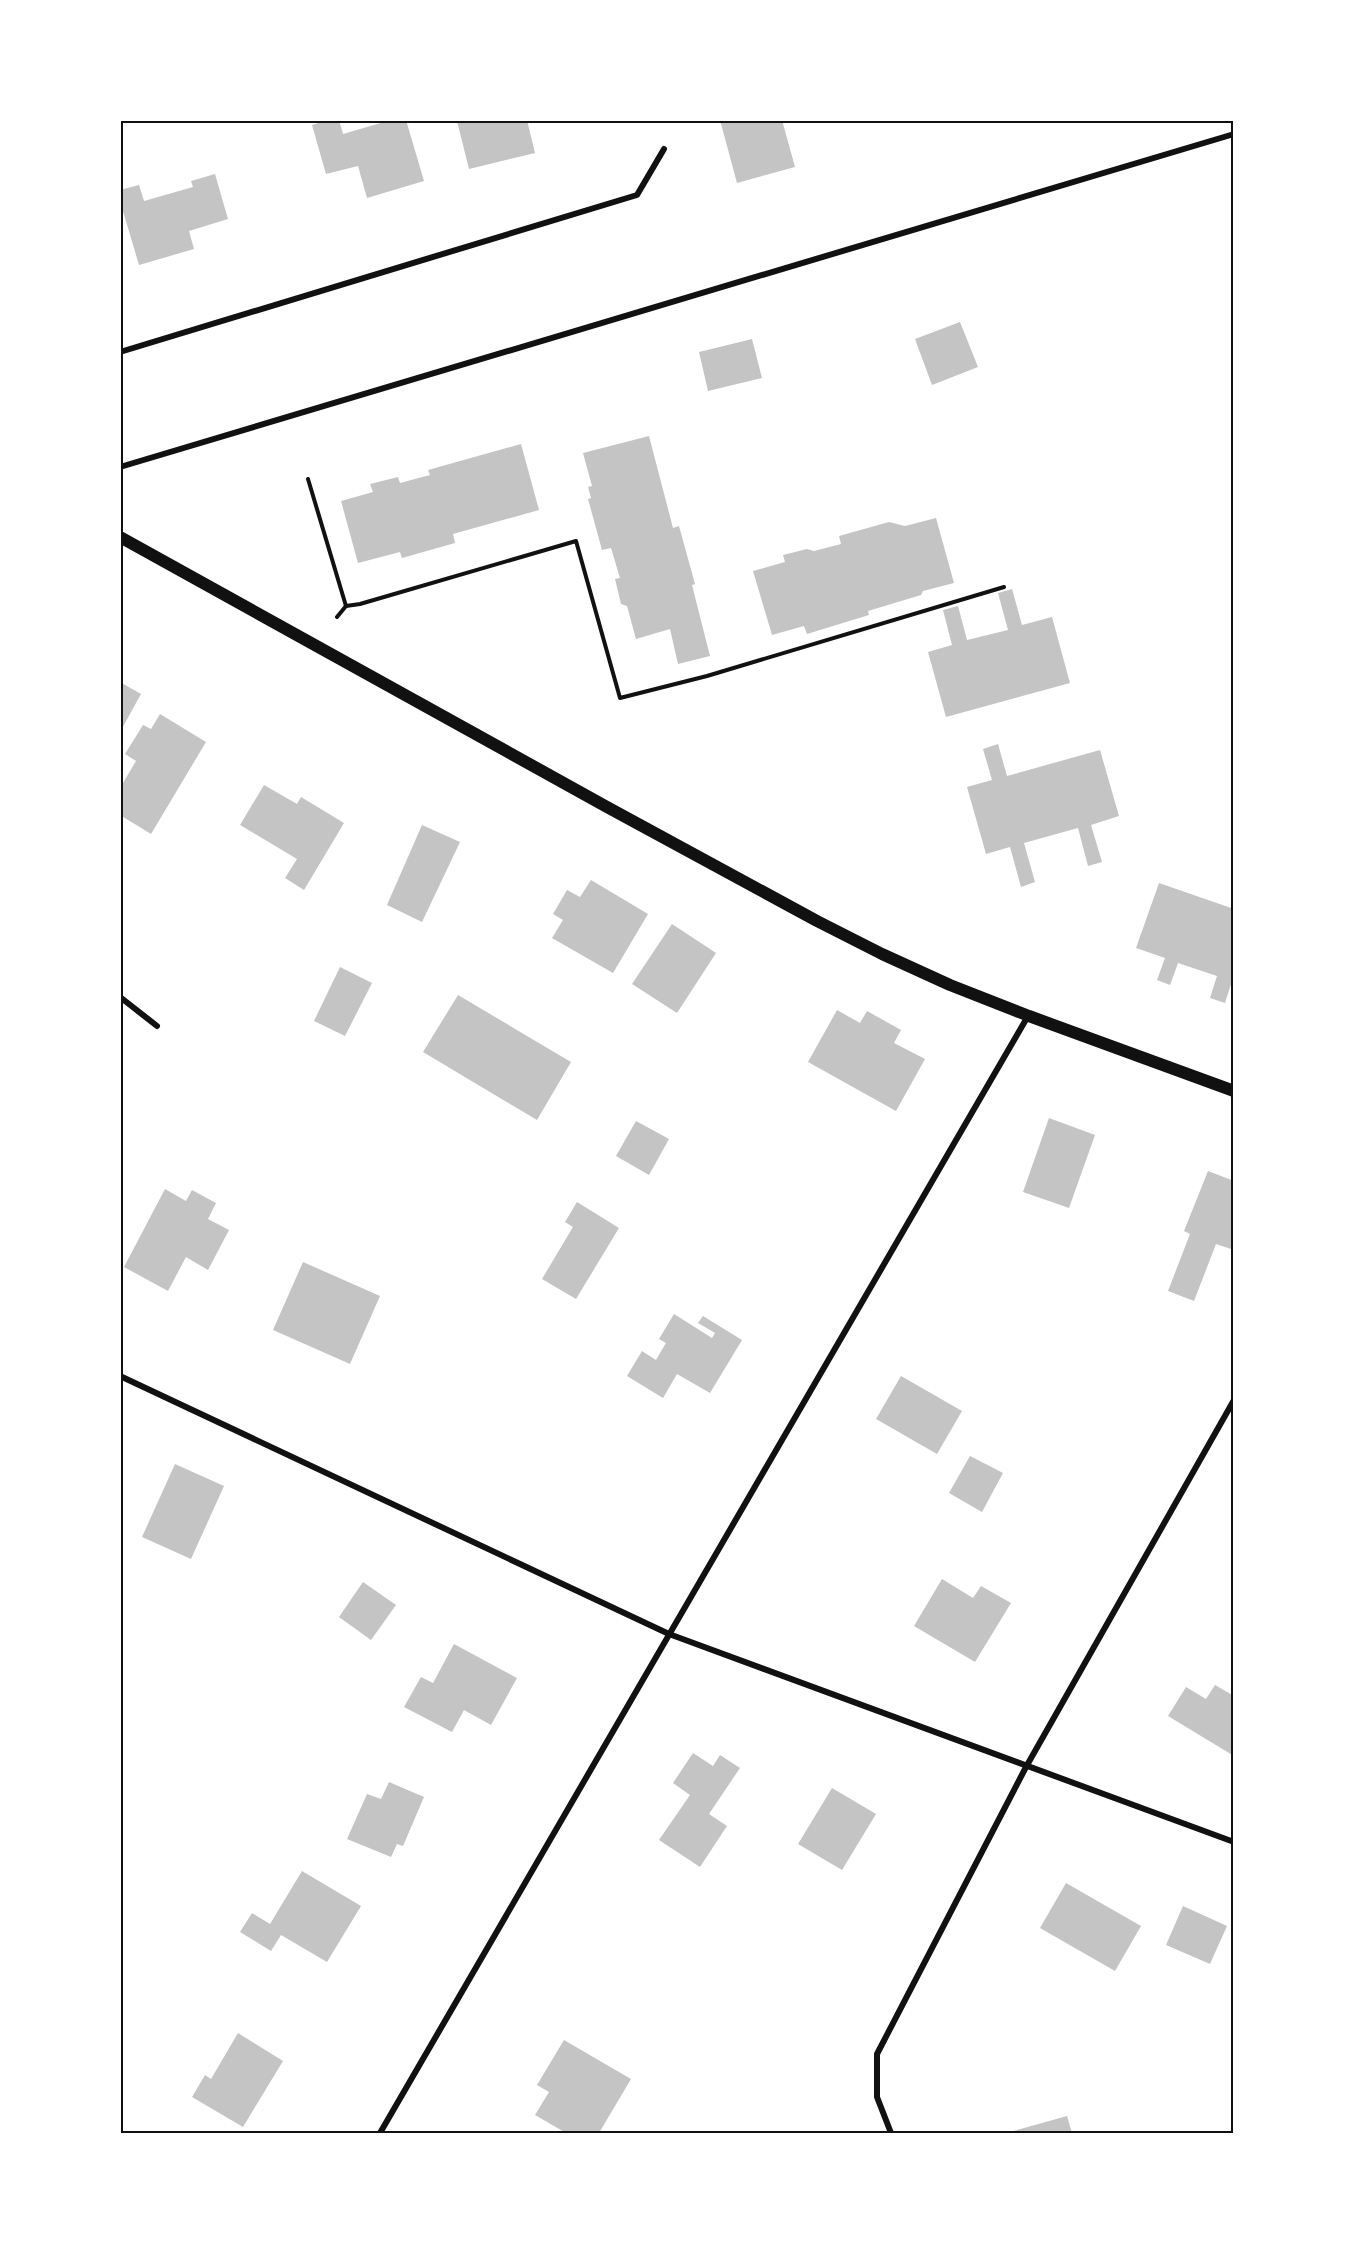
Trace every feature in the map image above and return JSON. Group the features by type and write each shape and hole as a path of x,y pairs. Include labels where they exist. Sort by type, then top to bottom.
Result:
{"main road":[{"path":"120,537 817,921 882,954 1029,1016 1234,1091"}],"street":[{"path":"120,467 1234,134"},
{"path":"120,352 638,195 664,149"},
{"path":"120,998 157,1026"},
{"path":"380,2133 1029,1016"},
{"path":"120,1376 669,1634 1234,1842"},
{"path":"891,2133 877,2097 877,2054 1026,1767 1234,1400"}],"path":[{"path":"308,479 346,606"},
{"path":"337,617 346,606 360,604 576,541 620,698 707,676 1004,587"}],"building":[{"path":"328,120 339,120 343,134 391,120 406,120 424,181 367,198 358,166 326,174 312,125"},
{"path":"527,120 535,153 469,169 457,121"},
{"path":"720,120 782,120 795,167 737,183"},
{"path":"215,174 228,219 189,231 194,249 139,265 120,201 120,190 139,185 144,201 193,187 191,181"},
{"path":"960,322 978,367 932,385 915,339"},
{"path":"752,339 762,378 708,391 699,352"},
{"path":"649,436 673,528 679,526 695,584 692,585 710,656 678,664 670,629 636,639 627,606 621,604 615,579 620,578 611,548 602,550 588,499 591,498 588,487 592,486 583,453"},
{"path":"521,444 539,510 453,534 455,543 402,558 400,552 358,563 341,501 373,492 370,484 398,477 400,483 430,475 428,470"},
{"path":"936,518 954,583 923,591 921,595 868,611 869,615 807,634 804,626 772,635 753,571 785,562 783,555 807,549 814,551 841,544 839,536 889,522 905,526"},
{"path":"1012,589 1022,625 1052,617 1070,683 946,717 928,652 952,645 943,610 958,606 967,640 1008,630 998,593"},
{"path":"120,682 141,694 120,732"},
{"path":"160,714 206,742 151,834 120,815 120,788 136,761 125,754 143,725 151,729"},
{"path":"998,744 1007,776 1100,750 1119,816 1091,825 1102,862 1088,866 1078,828 1024,843 1035,882 1021,887 1010,847 986,854 967,787 992,780 983,749"},
{"path":"264,785 297,804 301,797 344,823 304,890 285,878 297,859 240,825"},
{"path":"422,825 460,842 422,922 387,905"},
{"path":"591,880 648,914 613,973 552,938 563,920 553,914 567,890 580,897"},
{"path":"1159,883 1234,909 1234,982 1232,981 1225,1003 1210,998 1217,976 1178,963 1170,985 1157,980 1165,958 1136,948"},
{"path":"672,924 716,953 677,1013 632,984"},
{"path":"340,967 372,983 345,1036 314,1021"},
{"path":"458,995 571,1062 537,1120 423,1052"},
{"path":"837,1010 860,1023 867,1011 901,1030 894,1043 925,1059 896,1111 808,1062"},
{"path":"1049,1118 1095,1135 1069,1208 1023,1192"},
{"path":"636,1121 669,1139 649,1175 616,1156"},
{"path":"1208,1171 1234,1181 1234,1242 1231,1249 1216,1244 1194,1301 1168,1291 1190,1234 1184,1231"},
{"path":"165,1189 186,1201 192,1190 216,1203 208,1219 229,1230 208,1270 186,1257 168,1291 124,1267"},
{"path":"577,1202 619,1228 576,1299 542,1279 573,1227 565,1222"},
{"path":"303,1262 380,1296 350,1364 273,1330"},
{"path":"674,1314 712,1338 715,1333 698,1323 703,1316 742,1340 710,1393 677,1374 663,1398 627,1376 642,1351 656,1360 666,1343 659,1339"},
{"path":"901,1376 962,1411 937,1454 876,1419"},
{"path":"970,1456 1003,1473 982,1512 949,1493"},
{"path":"175,1464 224,1486 191,1559 142,1537"},
{"path":"942,1579 973,1598 981,1586 1011,1603 975,1662 914,1626"},
{"path":"363,1582 396,1605 371,1640 339,1617"},
{"path":"454,1644 517,1678 491,1725 464,1710 452,1732 404,1707 421,1677 433,1683"},
{"path":"1215,1685 1234,1696 1234,1756 1168,1716 1186,1687 1206,1699"},
{"path":"693,1753 713,1766 720,1755 740,1768 709,1814 727,1826 700,1867 659,1840 690,1795 673,1783"},
{"path":"389,1782 424,1797 403,1846 397,1844 391,1857 347,1839 367,1794 381,1799"},
{"path":"832,1788 876,1814 842,1870 798,1844"},
{"path":"302,1871 361,1906 327,1962 281,1935 271,1951 240,1932 252,1913 270,1924"},
{"path":"1066,1883 1141,1926 1115,1971 1040,1928"},
{"path":"1183,1906 1227,1926 1210,1964 1166,1945"},
{"path":"238,2033 283,2061 243,2127 192,2097 205,2075 211,2079"},
{"path":"564,2040 631,2079 599,2133 566,2133 535,2115 549,2092 537,2085"},
{"path":"1067,2116 1072,2133 1010,2132"}]}
